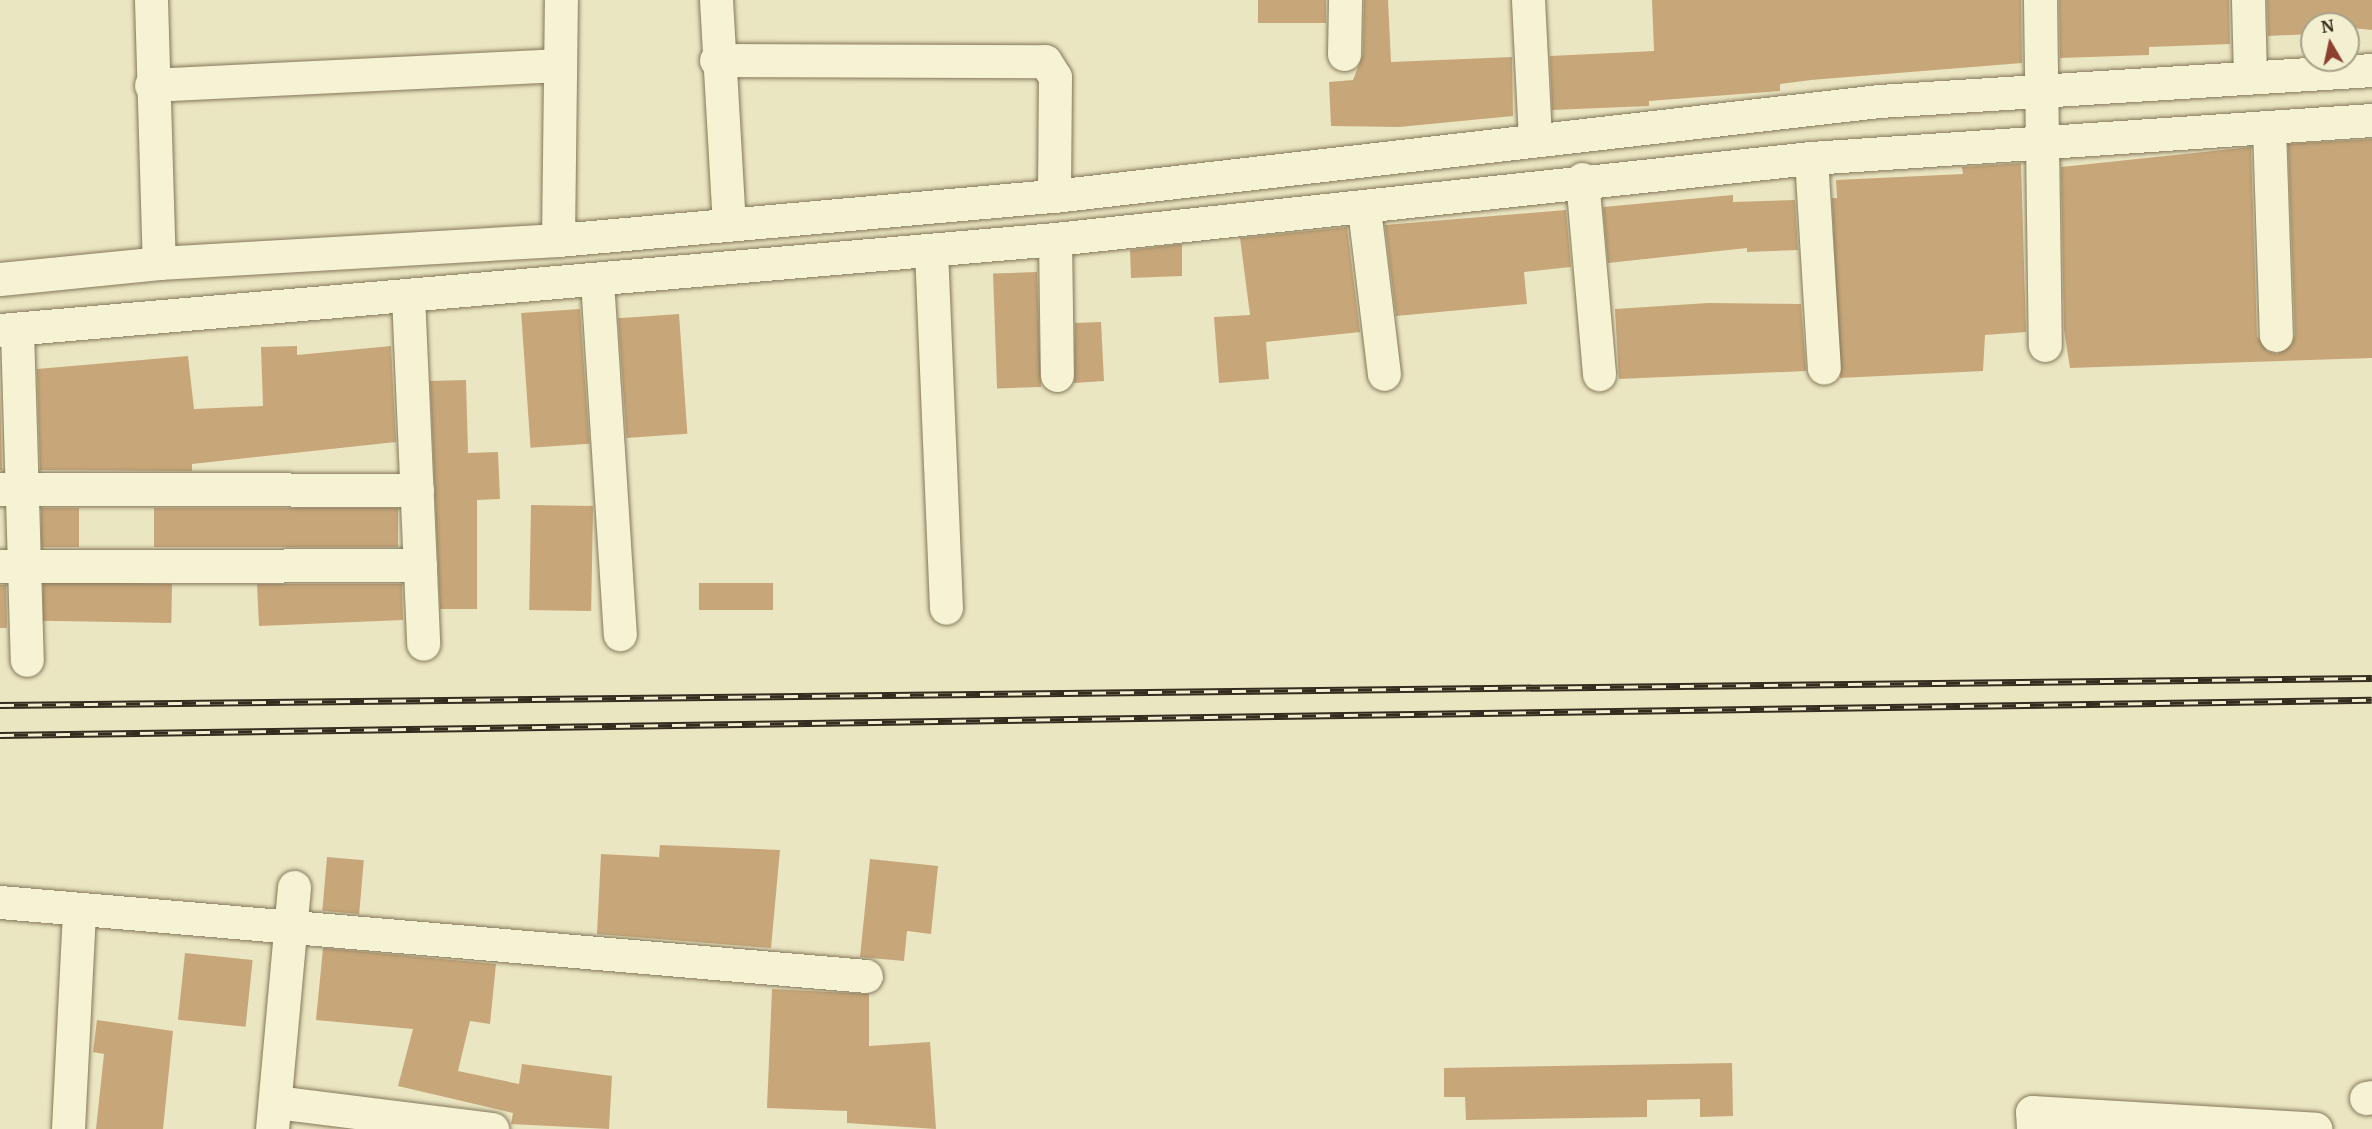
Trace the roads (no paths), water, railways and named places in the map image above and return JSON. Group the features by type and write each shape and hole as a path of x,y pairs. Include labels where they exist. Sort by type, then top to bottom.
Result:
{"street":[{"path":"151,0 151,85 159,263"},
{"path":"558,240 561,0"},
{"path":"716,0 716,60 729,223"},
{"path":"1344,54 1345,0"},
{"path":"1528,0 1535,140"},
{"path":"2040,0 2045,345"},
{"path":"2248,0 2250,74"},
{"path":"716,60 1046,61 1055,76 1054,196"},
{"path":"151,85 560,65"},
{"path":"0,279 159,263 558,240 729,223 1054,196 1535,140 2041,88 2250,74 2372,70"},
{"path":"27,660 13,566 9,330 1056,240 1364,209 1582,180 1811,158 2372,120"},
{"path":"2269,128 2276,335"},
{"path":"1811,158 1824,368"},
{"path":"1582,180 1599,374"},
{"path":"1364,209 1384,374"},
{"path":"1056,240 1057,375"},
{"path":"931,250 946,608"},
{"path":"597,281 620,634"},
{"path":"408,294 423,644"},
{"path":"12,489 417,490"},
{"path":"13,566 420,565"},
{"path":"294,886 274,1116 492,1129"},
{"path":"0,902 290,923 866,976"},
{"path":"68,1129 79,909"},
{"path":"2033,1129 2032,1113 2315,1129"}],"railway":[{"path":"0,705 2372,678"},
{"path":"0,735 2372,700"}]}
